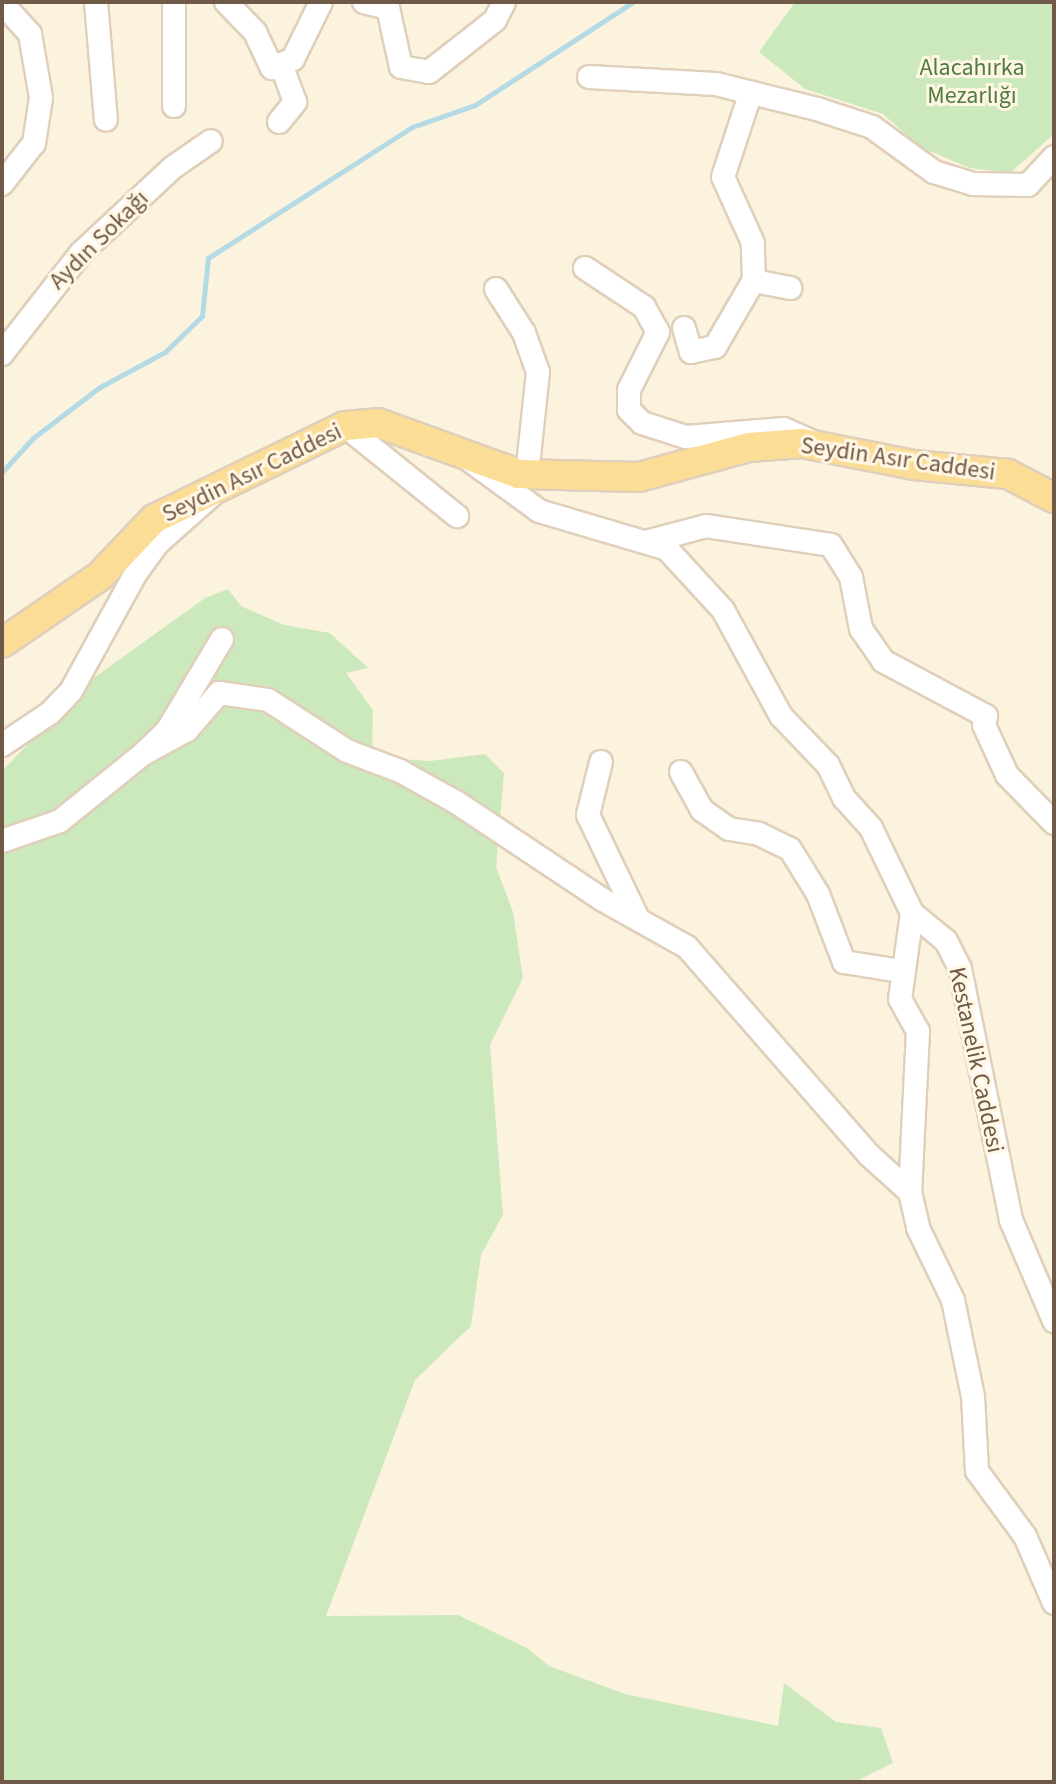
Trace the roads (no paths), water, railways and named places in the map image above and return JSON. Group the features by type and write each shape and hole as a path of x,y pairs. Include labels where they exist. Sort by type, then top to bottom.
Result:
{"main road":[{"name":"Seydin Asır Caddesi","path":"2,643 100,576 129,540 154,519 345,426 378,423 527,475 639,477 772,443 1008,474 1054,498"}],"street":[{"path":"96,2 106,120"},
{"path":"174,2 174,106"},
{"path":"226,2 255,32 272,68 293,59 321,2"},
{"path":"364,2 388,8 401,67 429,72 495,8"},
{"path":"2,3 30,34 41,98 34,143 2,184"},
{"path":"279,122 295,102 281,64"},
{"path":"589,77 649,78 751,92 872,127 934,172 973,184 1028,185 1054,157"},
{"path":"684,328 691,352 715,347 754,281 753,243 723,177 751,92"},
{"name":"Aydın Sokağı","path":"2,354 81,253 172,168 211,141"},
{"path":"585,268 644,307 658,332 629,390 629,410 642,423 686,437 784,429 835,452"},
{"path":"754,281 790,288"},
{"path":"496,289 524,333 538,372 527,475"},
{"path":"345,426 457,516"},
{"name":"Kestanelik Caddesi","path":"453,448 508,493 539,511 667,549 723,610 781,716 828,765 844,798 871,828 912,913 946,941 960,969 1011,1220 1054,1321"},
{"path":"2,745 50,713 71,691 136,573 158,543 220,485"},
{"path":"644,542 706,526 831,545 851,577 861,629 883,661 986,716 984,725 1007,775 1054,823"},
{"path":"2,841 60,821 143,754 167,731 222,639"},
{"path":"143,754 187,730 219,693 268,700 347,751 400,771 456,802 638,920 687,947 869,1155 910,1192"},
{"path":"601,762 588,815 638,920"},
{"path":"681,772 702,810 729,829 759,834 790,849 818,894 844,962 901,971"},
{"path":"912,913 901,971 900,999 918,1031 910,1192 918,1228 953,1300 973,1397 977,1471 1025,1536 1054,1603"}],"waterway":[{"path":"2,472 33,438 100,387 165,352 202,316 208,258 412,127 475,105 633,2"}],"park label":[{"name":"Alacahırka Mezarlığı","path":"972,82"}]}
